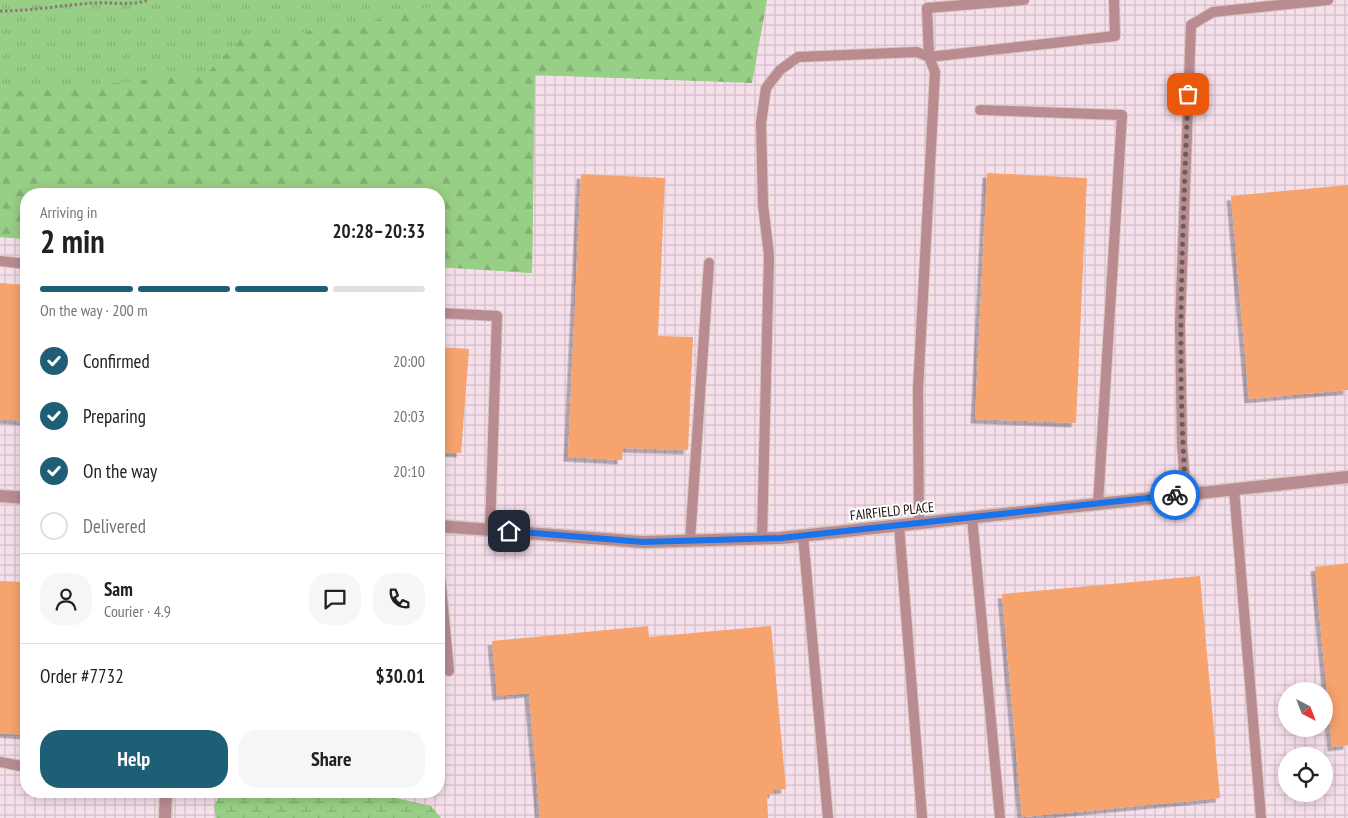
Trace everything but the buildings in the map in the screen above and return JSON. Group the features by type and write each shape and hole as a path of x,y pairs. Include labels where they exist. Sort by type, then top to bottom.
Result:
{"street":[{"name":"FAIRFIELD PLACE","path":"445,526 643,542 762,538 1348,477"},
{"path":"0,496 20,498"},
{"path":"164,798 165,818"}],"lane":[{"path":"919,523 918,389 935,72 929,57 927,8 1024,0"},
{"path":"762,538 769,255 762,205 762,123 766,88 780,70 798,57 917,52 929,57 1116,36 1114,0"},
{"path":"1186,494 1182,445 1180,324 1190,25 1213,12 1328,0"},
{"path":"980,110 1122,115 1098,504"},
{"path":"0,261 20,263"},
{"path":"690,540 709,263"},
{"path":"445,313 497,316 490,530"},
{"path":"1234,489 1261,818"},
{"path":"972,517 1000,818"},
{"path":"899,525 922,818"},
{"path":"803,535 828,818"},
{"path":"445,629 449,671"},
{"path":"0,762 20,766"}],"path":[{"path":"0,10 48,9 92,4 135,3 148,0"}],"shaded area":[{"path":"608,0 1348,0 1348,818 0,818 0,237 20,239 20,798 445,798 445,267 532,273 535,6"}],"green space":[{"path":"0,0 608,0 535,7 532,273 445,267 445,188 20,188 20,239 0,237"},
{"path":"446,0 767,0 752,83 535,75 532,273 445,267 445,188 20,188 20,239 0,237 0,92 43,90 206,74 242,38 344,28 431,7"},
{"path":"218,798 396,798 431,806 441,818 216,818 214,806"}],"way so far":[{"path":"1175,495 1186,494 1182,445 1180,324 1188,94"}],"route":[{"path":"509,531 643,542 781,538 1175,495"}]}
